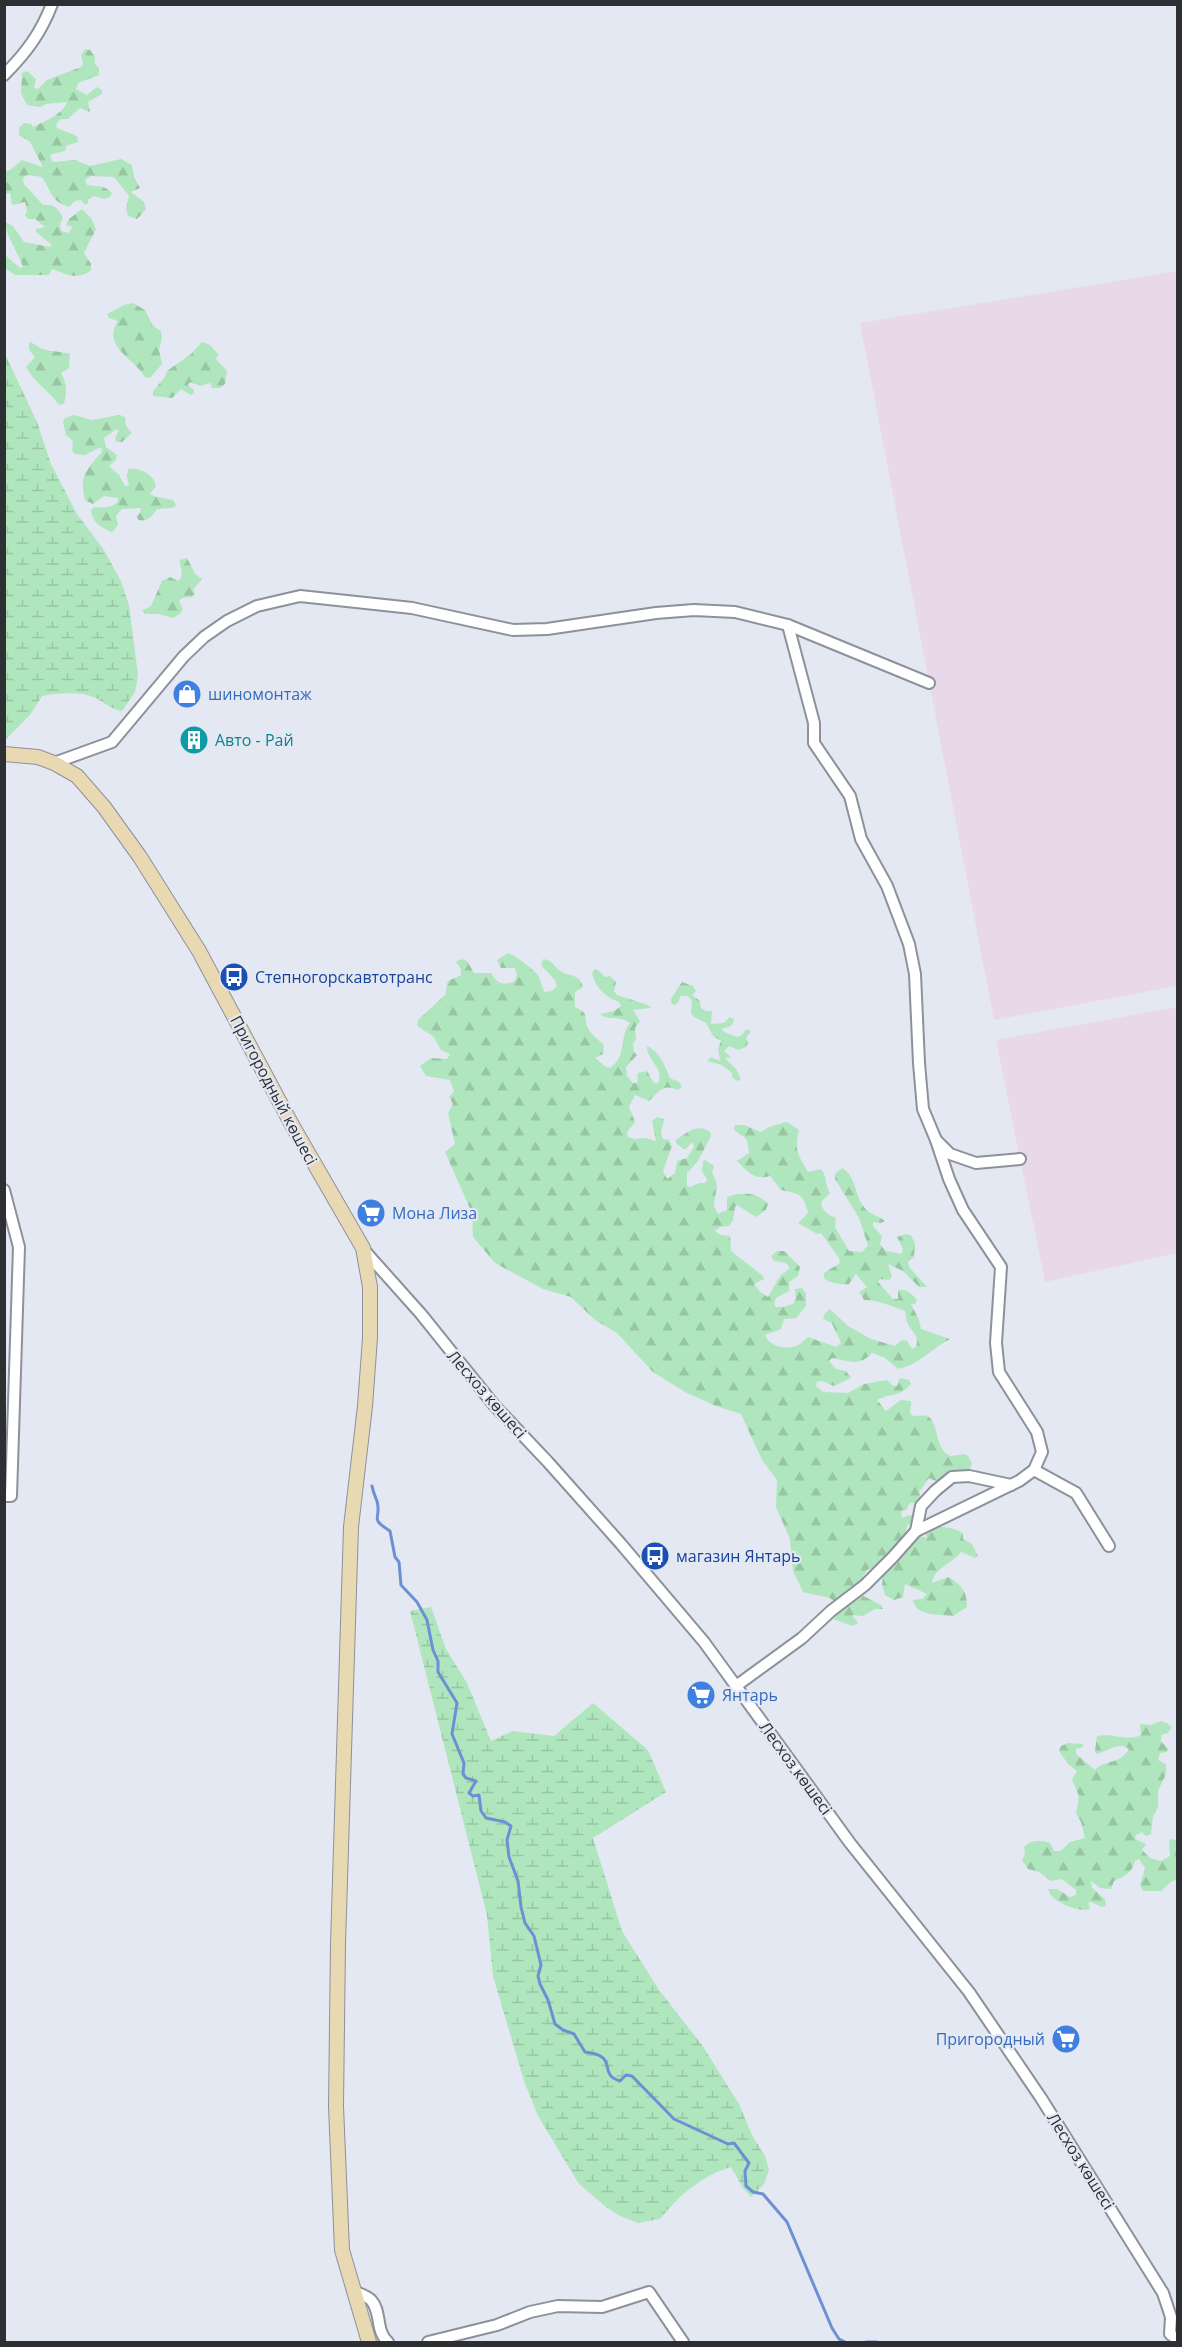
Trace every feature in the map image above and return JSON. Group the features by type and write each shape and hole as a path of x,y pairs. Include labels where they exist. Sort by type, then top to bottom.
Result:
{"street":[{"path":"4,75 25,54 43,26 52,4"},
{"path":"54,763 112,742 184,656 204,637 227,621 257,606 283,598 300,596 412,609 513,630 547,629 656,613 694,610 735,612 788,625 929,682"},
{"path":"736,1686 802,1638 831,1611 865,1585 916,1531 1011,1485 1034,1470 1042,1452 1037,1432 999,1372 996,1342 1001,1267 963,1210 923,1109 915,974 909,944 887,886 861,839 850,796 814,743 814,723 788,625"},
{"name":"Пригородный көшесі","path":"4,754 38,757 77,776 140,857 199,951 292,1125 363,1248 370,1287 370,1338 365,1406 351,1527 338,1944 336,2106 342,2250 369,2343"},
{"path":"936,1140 950,1154 976,1163 1020,1159"},
{"path":"4,1190 19,1247 11,1496 4,1496"},
{"name":"Лесхоз көшесі","path":"363,1248 421,1314 494,1405 621,1544 704,1642 850,1843 969,1992 1086,2168 1163,2293 1171,2317 1171,2339"},
{"path":"1034,1470 1076,1493 1109,1546"},
{"path":"916,1531 921,1506 952,1477 969,1476 1011,1485"},
{"path":"353,2291 371,2300 377,2313 379,2330 388,2343"},
{"path":"428,2343 497,2325 530,2312 558,2306 602,2307 648,2292 684,2343"}],"shaded area":[{"path":"1177,271 1177,986 994,1020 860,323"},
{"path":"1177,1007 1177,1253 1045,1282 996,1040"}],"green space":[{"path":"85,49 90,50 95,57 99,75 78,83 76,89 87,95 97,87 102,90 102,94 88,102 90,112 80,108 68,119 61,119 56,124 57,128 77,136 78,142 66,146 65,151 52,154 50,157 53,162 75,160 90,166 121,159 132,165 134,177 140,188 131,192 144,202 146,209 137,219 128,216 126,209 129,196 114,177 91,176 85,180 87,185 100,186 109,190 112,193 110,197 104,199 94,196 88,199 87,204 81,200 75,201 69,207 54,198 42,177 27,175 23,178 24,184 43,205 53,206 63,218 60,224 61,231 68,233 73,227 66,225 69,219 82,209 91,218 96,229 84,253 91,264 91,270 86,273 72,276 52,269 49,275 15,275 5,268 5,255 20,268 23,267 5,222 13,226 24,242 50,247 52,245 36,232 36,229 45,227 35,219 28,219 25,215 27,211 25,202 12,205 10,193 5,194 5,172 22,160 43,167 30,142 19,135 19,128 24,123 31,124 33,127 48,120 61,111 67,102 46,104 40,107 27,105 21,93 22,73 27,71 36,79 34,88 38,89 47,80 81,67 83,64 81,55"},
{"path":"133,303 145,310 153,326 161,331 159,350 162,364 150,378 145,377 116,345 114,330 118,321 109,318 107,314"},
{"path":"29,342 43,349 70,354 69,368 61,373 66,388 64,404 59,405 26,367 35,357 29,350"},
{"path":"202,342 210,345 218,354 216,359 227,371 225,384 220,388 212,388 210,383 200,386 190,382 188,385 194,390 191,395 181,389 172,398 153,396 153,391 165,377 167,371 191,354"},
{"path":"5,354 37,422 51,464 77,514 104,550 121,581 129,605 138,675 135,692 122,711 83,694 62,693 42,696 30,715 6,739"},
{"path":"74,415 92,420 119,415 125,417 126,426 132,433 122,442 117,442 115,438 119,430 115,430 104,438 106,447 117,455 116,460 109,466 119,475 125,486 129,486 128,469 146,472 156,486 150,494 174,501 176,506 157,509 144,520 138,520 137,516 141,508 122,509 116,516 118,525 112,532 98,524 91,510 94,507 113,505 118,502 118,498 104,496 93,504 85,500 83,484 85,473 102,452 101,447 85,455 75,454 72,450 73,441 66,435 63,422 65,418"},
{"path":"187,558 195,574 202,579 193,590 195,594 192,597 182,598 179,601 183,609 181,613 173,618 158,614 144,614 143,610 151,606 162,581 170,577 178,581 182,573 180,560"},
{"path":"508,953 537,974 545,992 552,991 557,986 555,980 541,965 543,959 551,962 562,972 579,979 583,987 575,992 575,1007 584,1013 588,1029 604,1045 603,1054 595,1058 606,1067 610,1068 619,1058 624,1035 630,1023 600,1014 614,1011 621,1006 619,1002 606,995 598,987 592,973 595,969 605,977 610,976 616,982 614,991 617,995 651,1008 633,1010 640,1021 635,1028 636,1040 633,1043 634,1052 637,1055 626,1067 627,1076 633,1083 637,1083 638,1073 647,1071 654,1083 658,1083 659,1073 649,1056 647,1046 659,1056 670,1078 679,1082 682,1087 677,1090 664,1088 649,1101 635,1095 629,1107 635,1122 627,1132 628,1137 656,1141 652,1121 657,1117 664,1119 661,1133 663,1139 669,1140 672,1146 663,1171 667,1179 675,1173 677,1161 687,1158 694,1147 692,1142 686,1149 683,1149 676,1143 676,1140 694,1129 707,1130 711,1136 698,1161 687,1173 687,1186 706,1183 707,1179 702,1171 705,1160 714,1166 712,1172 717,1184 714,1206 718,1214 727,1210 727,1197 732,1195 754,1195 768,1204 766,1210 756,1217 737,1205 729,1226 720,1227 715,1231 721,1235 730,1236 731,1251 763,1276 764,1279 754,1284 768,1297 780,1276 790,1268 786,1263 774,1261 771,1256 777,1251 784,1251 800,1267 798,1276 789,1282 789,1291 776,1298 774,1304 776,1307 783,1307 793,1304 796,1299 795,1289 802,1288 806,1293 806,1306 796,1318 784,1319 781,1329 765,1335 770,1342 782,1347 792,1347 799,1345 808,1337 836,1347 841,1343 839,1338 832,1323 823,1319 825,1313 830,1309 848,1326 871,1339 895,1346 902,1340 907,1341 912,1349 917,1343 916,1336 907,1322 905,1311 879,1302 864,1300 859,1292 867,1287 856,1274 849,1284 835,1283 824,1278 824,1273 840,1263 839,1258 821,1233 817,1234 798,1223 808,1213 799,1195 781,1190 770,1176 760,1177 751,1174 737,1161 749,1153 746,1138 734,1130 735,1125 744,1125 761,1132 787,1122 799,1130 797,1148 799,1157 808,1172 821,1169 823,1171 830,1193 821,1202 826,1212 836,1218 835,1227 849,1251 862,1252 868,1245 859,1218 835,1179 835,1174 842,1168 853,1181 866,1209 885,1221 873,1222 873,1226 882,1236 880,1244 886,1251 902,1254 903,1249 897,1237 911,1235 915,1244 914,1257 908,1262 909,1267 927,1287 919,1287 903,1271 888,1264 892,1277 889,1280 880,1279 878,1282 893,1299 898,1299 898,1290 911,1294 917,1300 915,1304 911,1304 921,1329 950,1339 919,1360 898,1369 885,1358 872,1353 858,1362 832,1358 829,1361 836,1369 846,1371 851,1378 834,1386 822,1381 817,1382 816,1386 823,1392 848,1393 864,1384 887,1380 893,1386 897,1386 900,1378 909,1380 911,1384 902,1392 877,1400 886,1411 901,1400 911,1401 910,1413 913,1416 927,1416 931,1419 945,1452 950,1456 965,1454 968,1456 972,1464 968,1472 938,1482 929,1478 919,1492 922,1502 910,1503 906,1510 901,1511 902,1518 915,1516 914,1521 907,1526 906,1532 927,1538 924,1530 944,1527 963,1533 963,1539 972,1544 978,1556 975,1558 961,1552 936,1574 932,1583 949,1577 963,1589 967,1607 953,1616 923,1612 913,1600 922,1599 927,1594 905,1584 903,1597 894,1600 885,1595 882,1585 883,1573 875,1568 868,1569 863,1576 864,1584 858,1587 853,1586 852,1590 881,1605 883,1609 875,1609 863,1616 852,1615 858,1623 853,1626 833,1619 843,1609 830,1598 803,1592 793,1571 790,1539 776,1507 777,1480 762,1460 741,1414 685,1392 653,1372 617,1333 595,1320 571,1297 543,1289 495,1263 473,1237 472,1213 445,1152 455,1144 448,1113 453,1104 449,1097 454,1091 450,1080 426,1076 420,1066 431,1058 447,1059 450,1054 441,1050 433,1036 417,1026 418,1020 446,994 449,980 461,975 461,969 456,962 461,959 467,961 474,973 491,973 495,980 501,983 515,981 517,975 515,968 501,968 497,960"},
{"path":"682,982 693,986 696,991 692,995 700,1001 701,1008 712,1011 711,1024 724,1023 730,1017 734,1019 733,1023 722,1028 724,1032 737,1037 742,1035 746,1029 751,1031 746,1038 748,1043 746,1047 738,1050 729,1046 724,1051 731,1057 725,1058 736,1069 741,1079 738,1081 732,1078 732,1073 722,1065 707,1061 711,1057 720,1061 718,1049 721,1041 713,1036 706,1023 691,1013 692,1001 688,996 681,996 677,1004 671,1003 672,997"},
{"path":"431,1607 446,1649 467,1683 491,1741 513,1731 554,1736 593,1703 648,1750 666,1792 593,1838 622,1931 659,1990 702,2045 739,2104 752,2135 765,2156 769,2170 764,2184 751,2197 731,2167 692,2187 660,2219 638,2223 620,2216 579,2184 538,2116 524,2081 493,1976 487,1915 410,1611"},
{"path":"1161,1721 1172,1727 1168,1733 1161,1735 1161,1741 1168,1749 1167,1752 1160,1753 1158,1760 1166,1764 1166,1774 1158,1791 1158,1807 1153,1817 1151,1834 1146,1836 1142,1832 1136,1835 1135,1839 1146,1844 1142,1850 1150,1858 1161,1861 1170,1856 1169,1842 1171,1839 1177,1840 1177,1880 1172,1881 1161,1891 1143,1891 1140,1885 1145,1868 1139,1859 1135,1861 1128,1874 1114,1881 1111,1889 1100,1888 1091,1881 1092,1888 1105,1899 1106,1906 1102,1907 1091,1902 1088,1903 1090,1909 1086,1910 1060,1902 1050,1894 1048,1889 1057,1889 1070,1897 1076,1895 1076,1890 1062,1879 1051,1881 1039,1872 1028,1869 1022,1860 1025,1854 1024,1847 1033,1842 1050,1843 1054,1851 1061,1851 1070,1842 1085,1838 1076,1813 1079,1796 1072,1780 1077,1771 1068,1764 1059,1751 1061,1746 1068,1743 1083,1744 1083,1747 1076,1749 1076,1754 1095,1770 1103,1764 1117,1760 1129,1749 1117,1746 1097,1754 1095,1751 1097,1736 1136,1737 1141,1735 1140,1724 1151,1725"}],"waterway":[{"path":"372,1486 378,1507 377,1518 379,1523 390,1531 395,1557 399,1562 401,1585 417,1602 427,1620 433,1650 438,1661 438,1672 457,1703 452,1734 464,1763 463,1774 466,1778 476,1781 469,1793 473,1796 479,1795 481,1811 486,1818 505,1822 511,1826 507,1840 509,1857 518,1881 525,1923 534,1936 541,1965 538,1976 540,1984 548,2000 555,2024 574,2034 585,2052 602,2057 613,2078 620,2081 626,2075 632,2076 674,2119 728,2144 734,2143 749,2163 745,2171 746,2186 753,2192 763,2194 787,2222 832,2328 839,2339 845,2342"},
{"path":"866,2342 877,2342"}],"place":[{"name":"шиномонтаж","path":"187,694"},
{"name":"Авто - Рай","path":"194,740"},
{"name":"Степногорскавтотранс","path":"234,977"},
{"name":"Мона Лиза","path":"371,1213"},
{"name":"магазин Янтарь","path":"655,1556"},
{"name":"Янтарь","path":"701,1695"},
{"name":"Пригородный","path":"1066,2039"}]}
